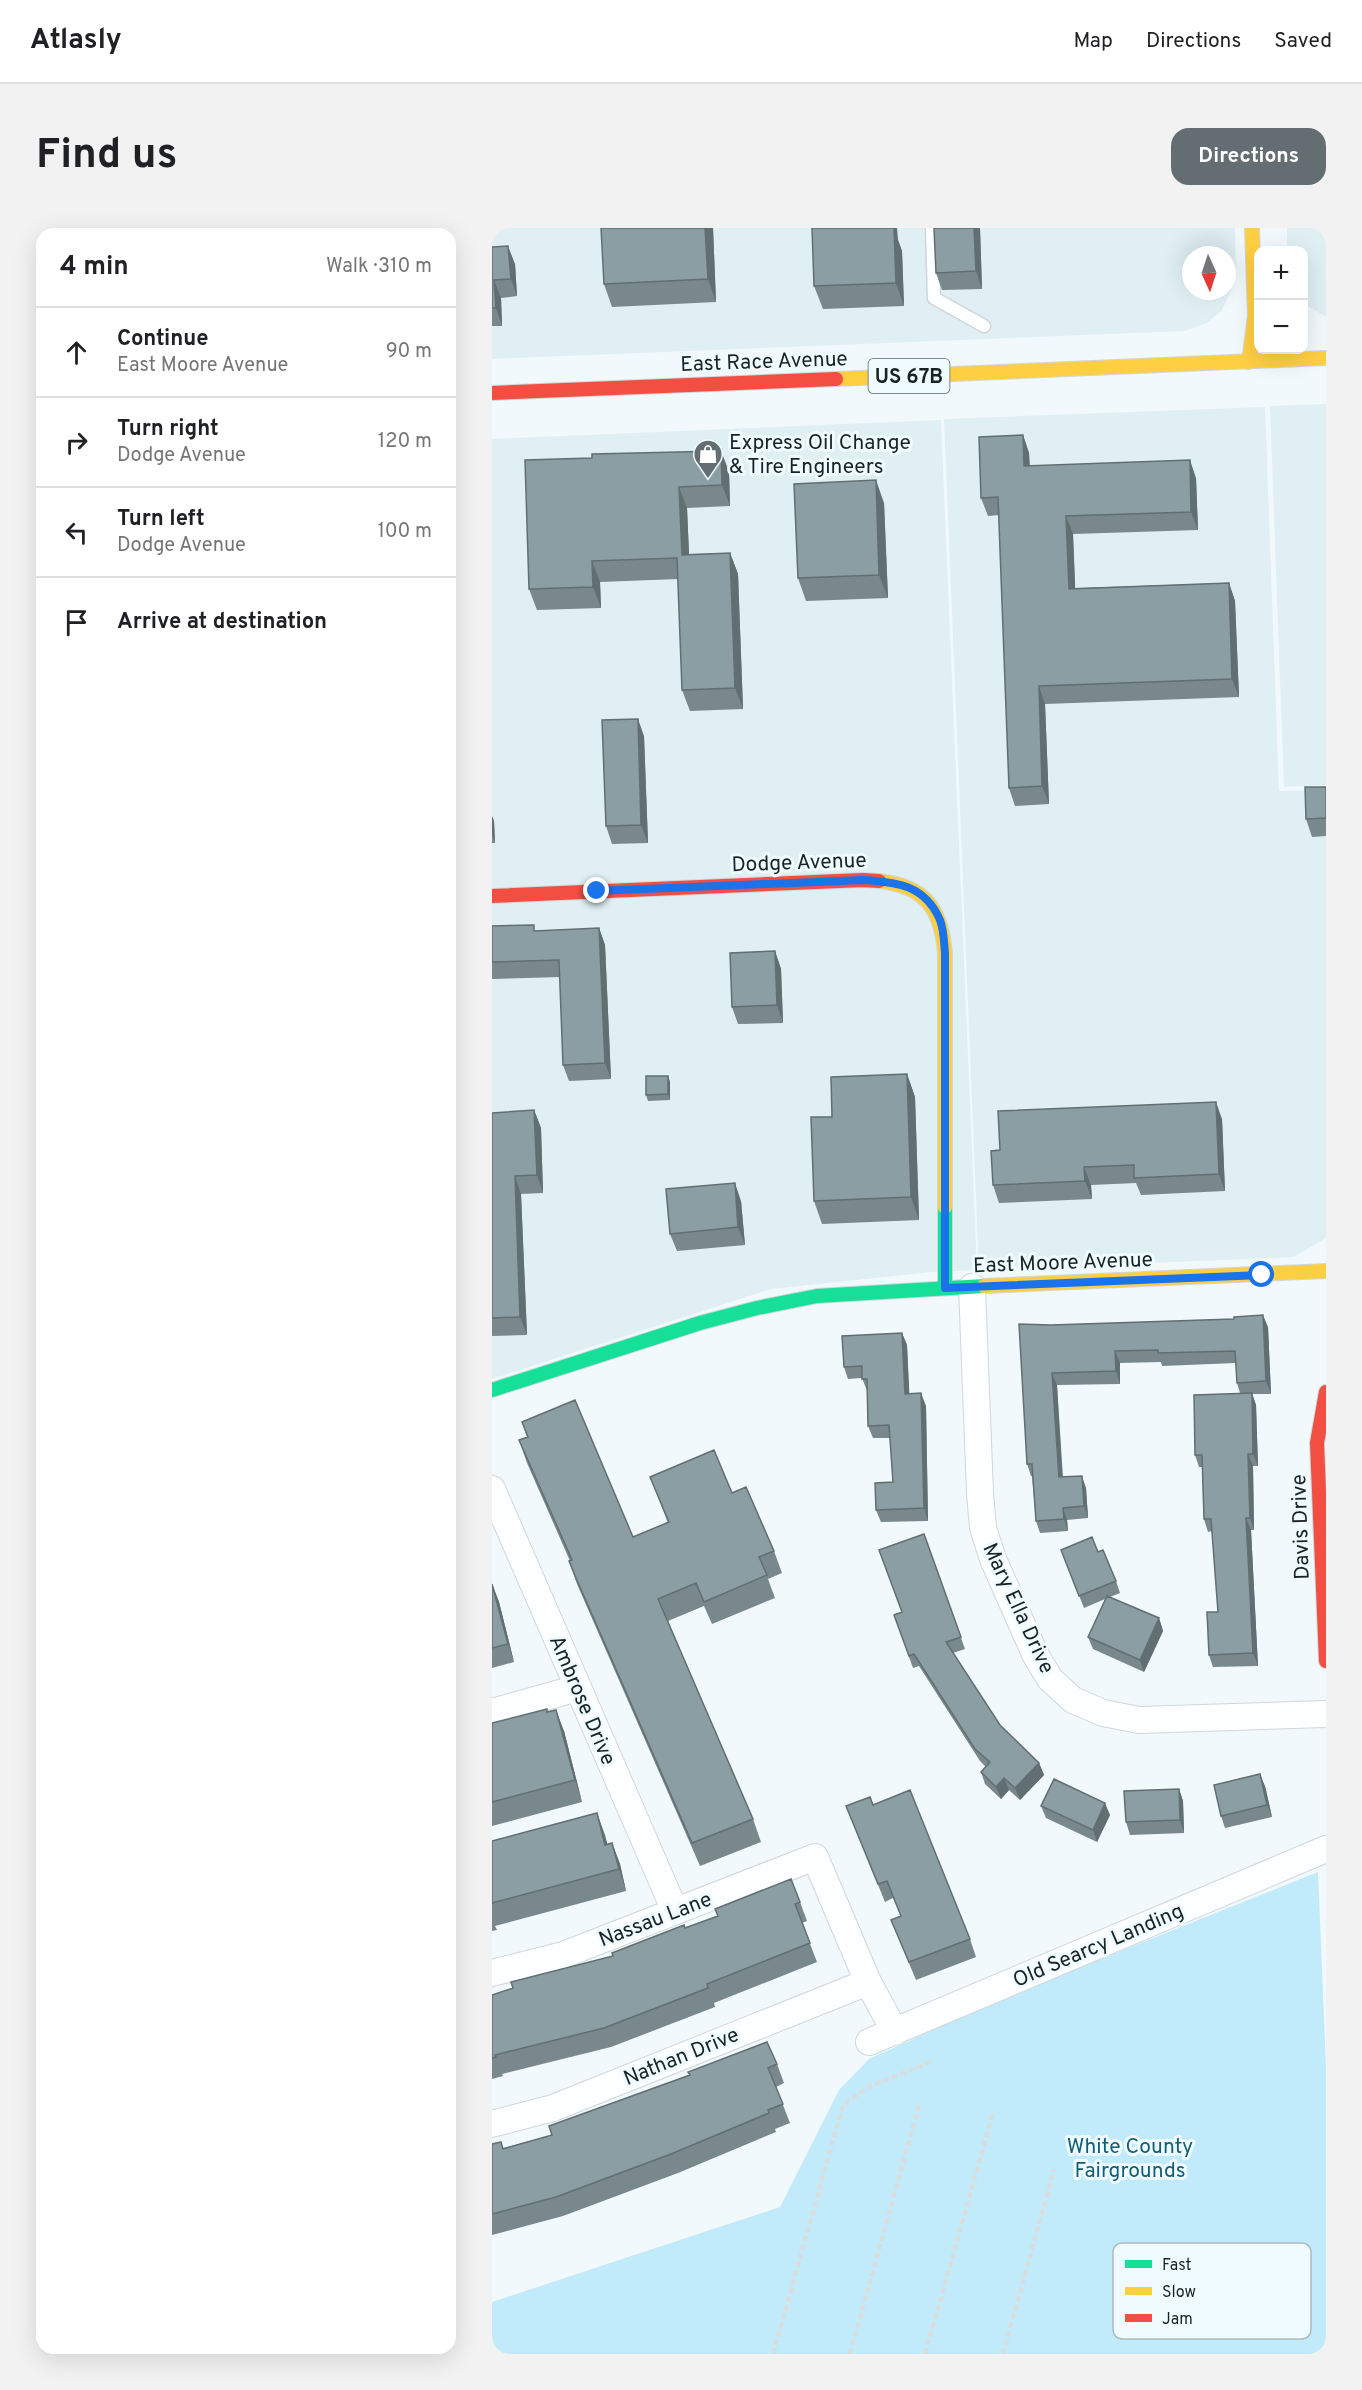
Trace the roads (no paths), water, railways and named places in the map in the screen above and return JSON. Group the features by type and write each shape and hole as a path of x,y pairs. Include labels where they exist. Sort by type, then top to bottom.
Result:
{"street":[{"path":"1249,362 1255,316 1252,228"},
{"name":"East Race Avenue","path":"492,393 1326,358"},
{"name":"Dodge Avenue","path":"492,896 863,880 898,882 925,896 940,921 945,953 945,1288"},
{"name":"East Moore Avenue","path":"492,1390 700,1323 817,1296 1326,1271"},
{"name":"Mary Ella Drive","path":"972,1287 983,1528 993,1559 1035,1654 1050,1679 1073,1700 1103,1713 1139,1720 1326,1714"},
{"name":"Davis Drive","path":"1326,1392 1317,1443 1326,1661"},
{"name":"Ambrose Drive","path":"492,1489 675,1911"},
{"path":"492,1712 578,1688"},
{"name":"Old Searcy Landing","path":"869,2042 1326,1849"},
{"name":"Nassau Lane","path":"492,1973 563,1955 815,1857 868,1982"},
{"path":"868,1982 895,2032"},
{"name":"Nathan Drive","path":"492,2124 553,2108 868,1982"}],"lane":[{"path":"932,228 934,298 984,326"}],"place":[{"name":"Express Oil Change & Tire Engineers","path":"708,480"}],"park label":[{"name":"White County Fairgrounds","path":"1130,2158"}]}
